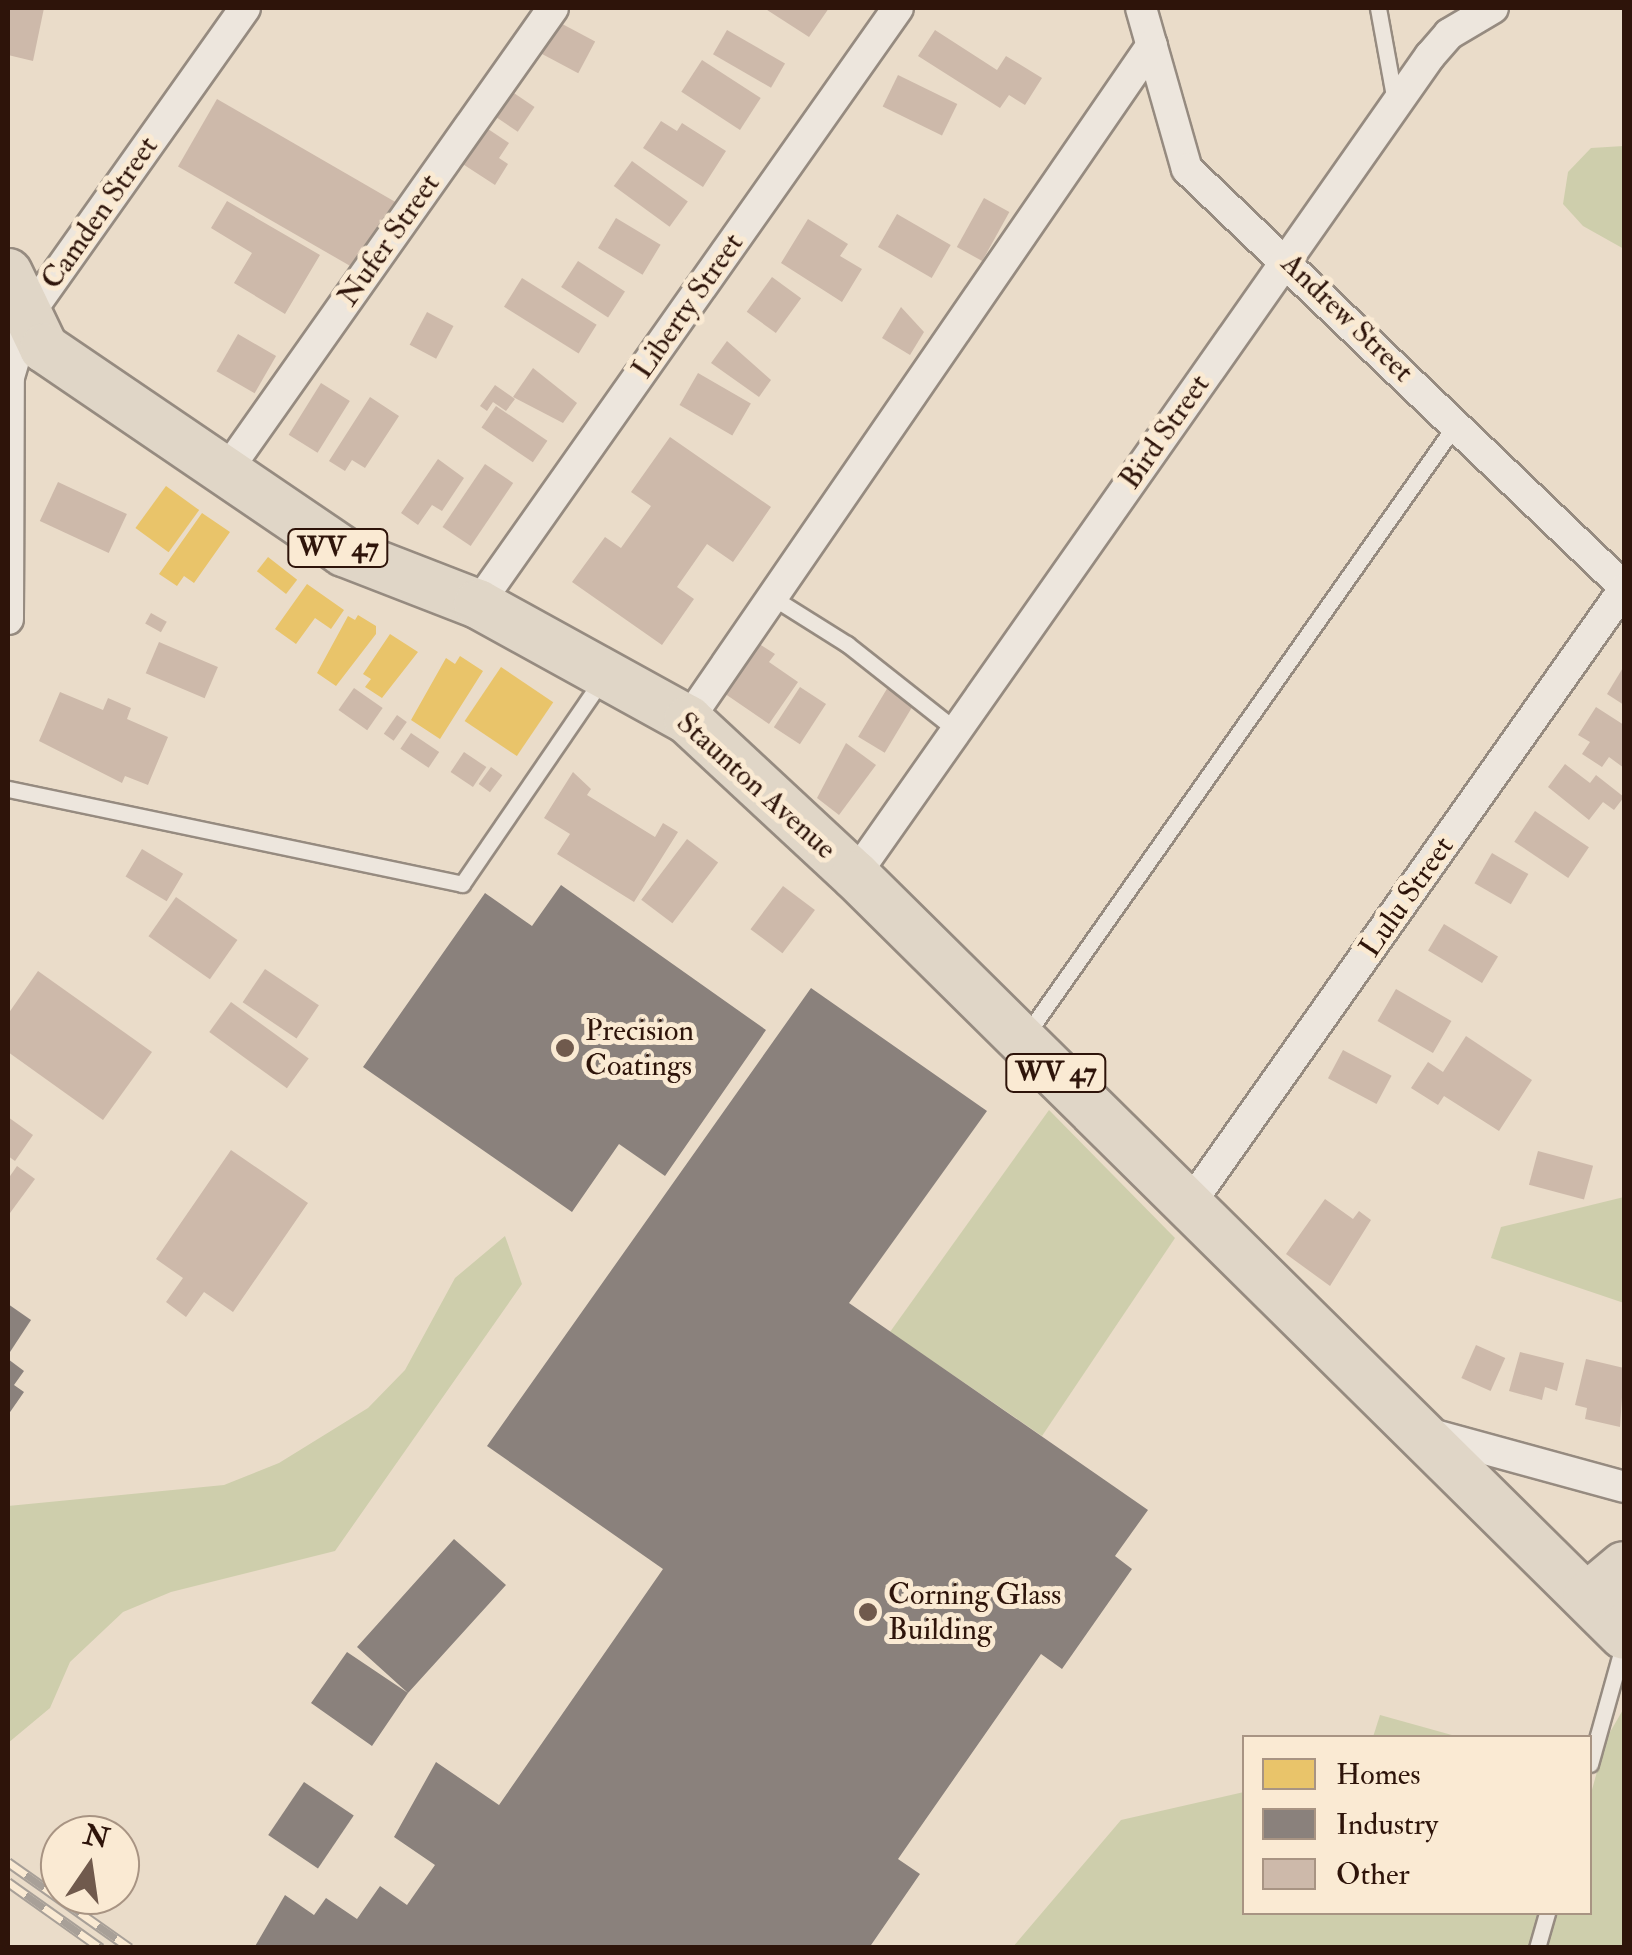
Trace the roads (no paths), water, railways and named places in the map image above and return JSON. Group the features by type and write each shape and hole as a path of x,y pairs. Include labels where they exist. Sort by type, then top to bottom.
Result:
{"main road":[{"name":"Staunton Avenue","path":"8,273 17,314 44,348 344,552 478,604 608,671 688,720 855,875 1420,1431 1624,1639"},
{"path":"1587,1597 1624,1566"}],"street":[{"name":"Camden Street","path":"8,619 9,376 17,314 245,8"},
{"name":"Nufer Street","path":"226,474 554,8"},
{"name":"Liberty Street","path":"478,604 898,8"},
{"name":"Andrew Street","path":"1141,8 1187,169 1286,259 1624,588"},
{"name":"Bird Street","path":"855,875 1396,105 1449,34 1493,8"},
{"path":"688,720 1152,45"},
{"name":"Lulu Street","path":"1189,1205 1624,588"},
{"name":"Staunton Avenue","path":"1420,1431 1624,1487"}],"lane":[{"path":"1378,8 1396,105"},
{"path":"1022,1040 1456,424"},
{"path":"772,597 847,644 956,730"},
{"path":"8,788 462,884 608,671"},
{"path":"1592,1757 1624,1639"},
{"path":"1537,1948 1546,1915"}],"railway":[{"path":"8,1862 130,1948"},
{"path":"8,1882 101,1948"}],"place":[{"name":"Precision Coatings","path":"565,1048"},
{"name":"Corning Glass Building","path":"868,1612"}]}
